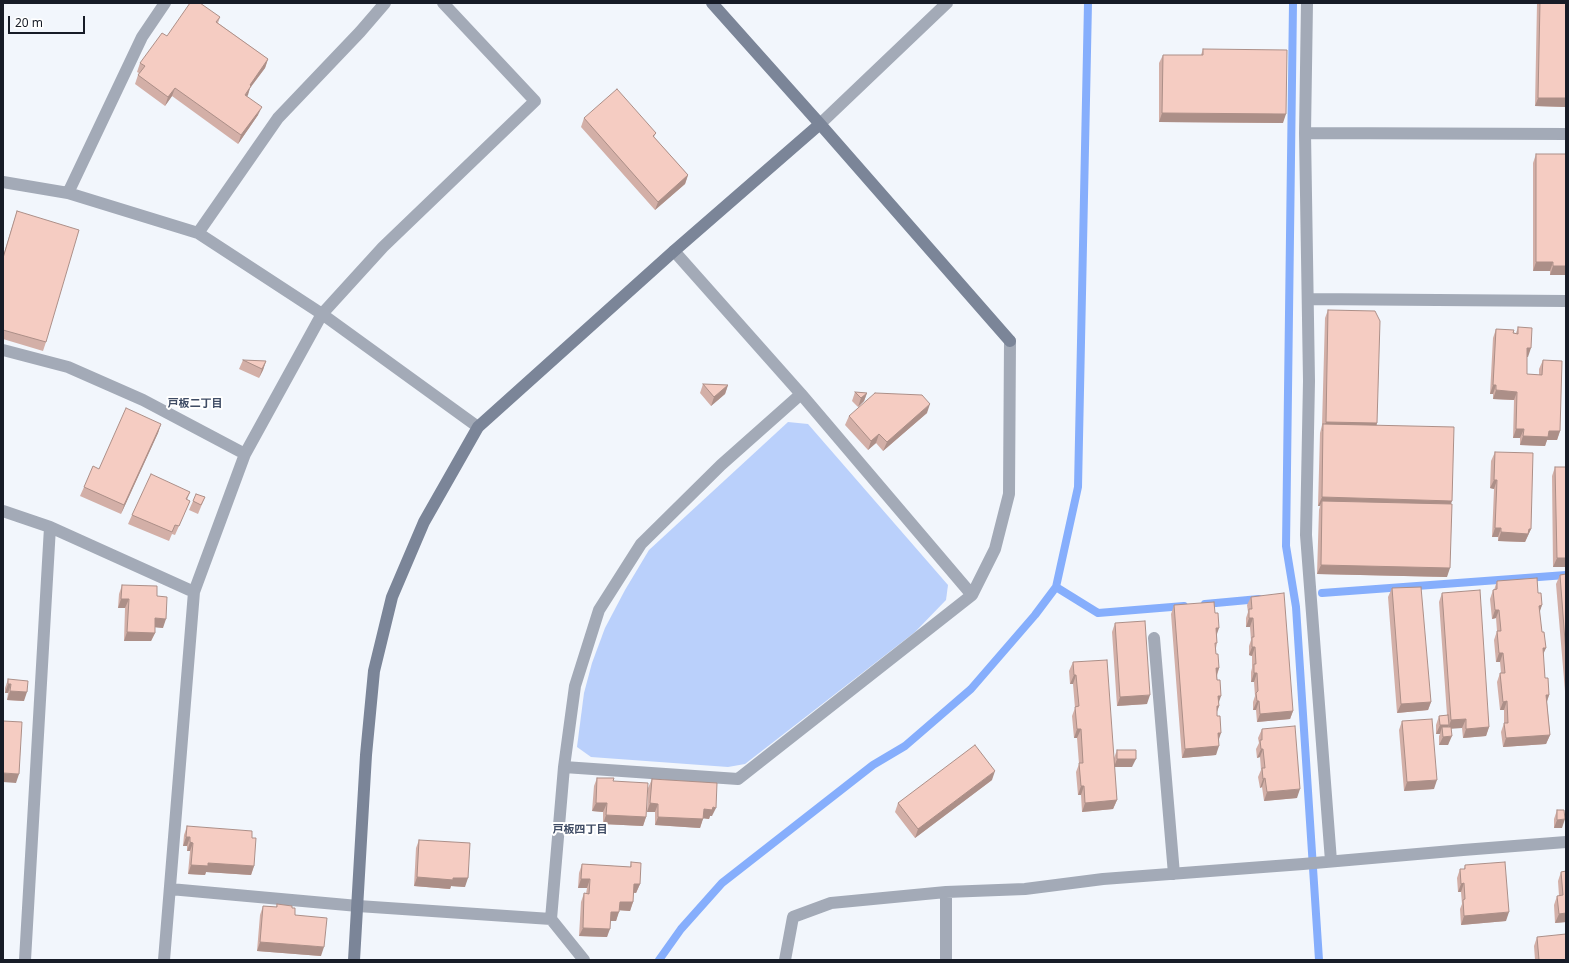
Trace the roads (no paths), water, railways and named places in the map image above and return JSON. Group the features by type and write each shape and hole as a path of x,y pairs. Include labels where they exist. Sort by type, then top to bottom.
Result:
{"street":[{"path":"68,194 142,37 165,3"},
{"path":"198,233 278,118 360,32 385,3"},
{"path":"164,960 194,592 245,454 322,314 383,247 535,101 443,3"},
{"path":"564,767 738,779 972,595 995,549 1009,494 1010,341 712,3"},
{"path":"354,960 366,755 374,671 392,597 424,522 478,427 674,251 820,124 947,3"},
{"path":"1307,3 1305,133 1309,299 1309,381 1306,535 1325,862"},
{"path":"1305,133 1566,134"},
{"path":"3,182 68,194 198,233 322,314 478,427"},
{"path":"674,251 801,394 972,595"},
{"path":"1309,299 1566,301"},
{"path":"3,350 68,367 143,400 245,454"},
{"path":"584,960 551,919 564,767 575,686 599,610 642,544 721,465 801,394"},
{"path":"3,511 50,528 194,592"},
{"path":"25,960 50,528"},
{"path":"1154,638 1174,874"},
{"path":"785,960 793,917 831,903 946,892 1026,889 1103,879 1566,842"},
{"path":"170,889 358,906 551,919"},
{"path":"946,892 946,960"}],"waterway":[{"path":"659,960 681,929 722,883 873,765 905,746 971,689 1035,615 1056,587 1078,487 1088,3"},
{"path":"1293,3 1286,546 1296,607 1319,960"},
{"path":"1322,593 1566,575"},
{"path":"1056,587 1098,613 1184,606"},
{"path":"1205,604 1259,599"}],"district":[{"name":"戸板二丁目","path":"195,404"},
{"name":"戸板四丁目","path":"580,830"}]}
